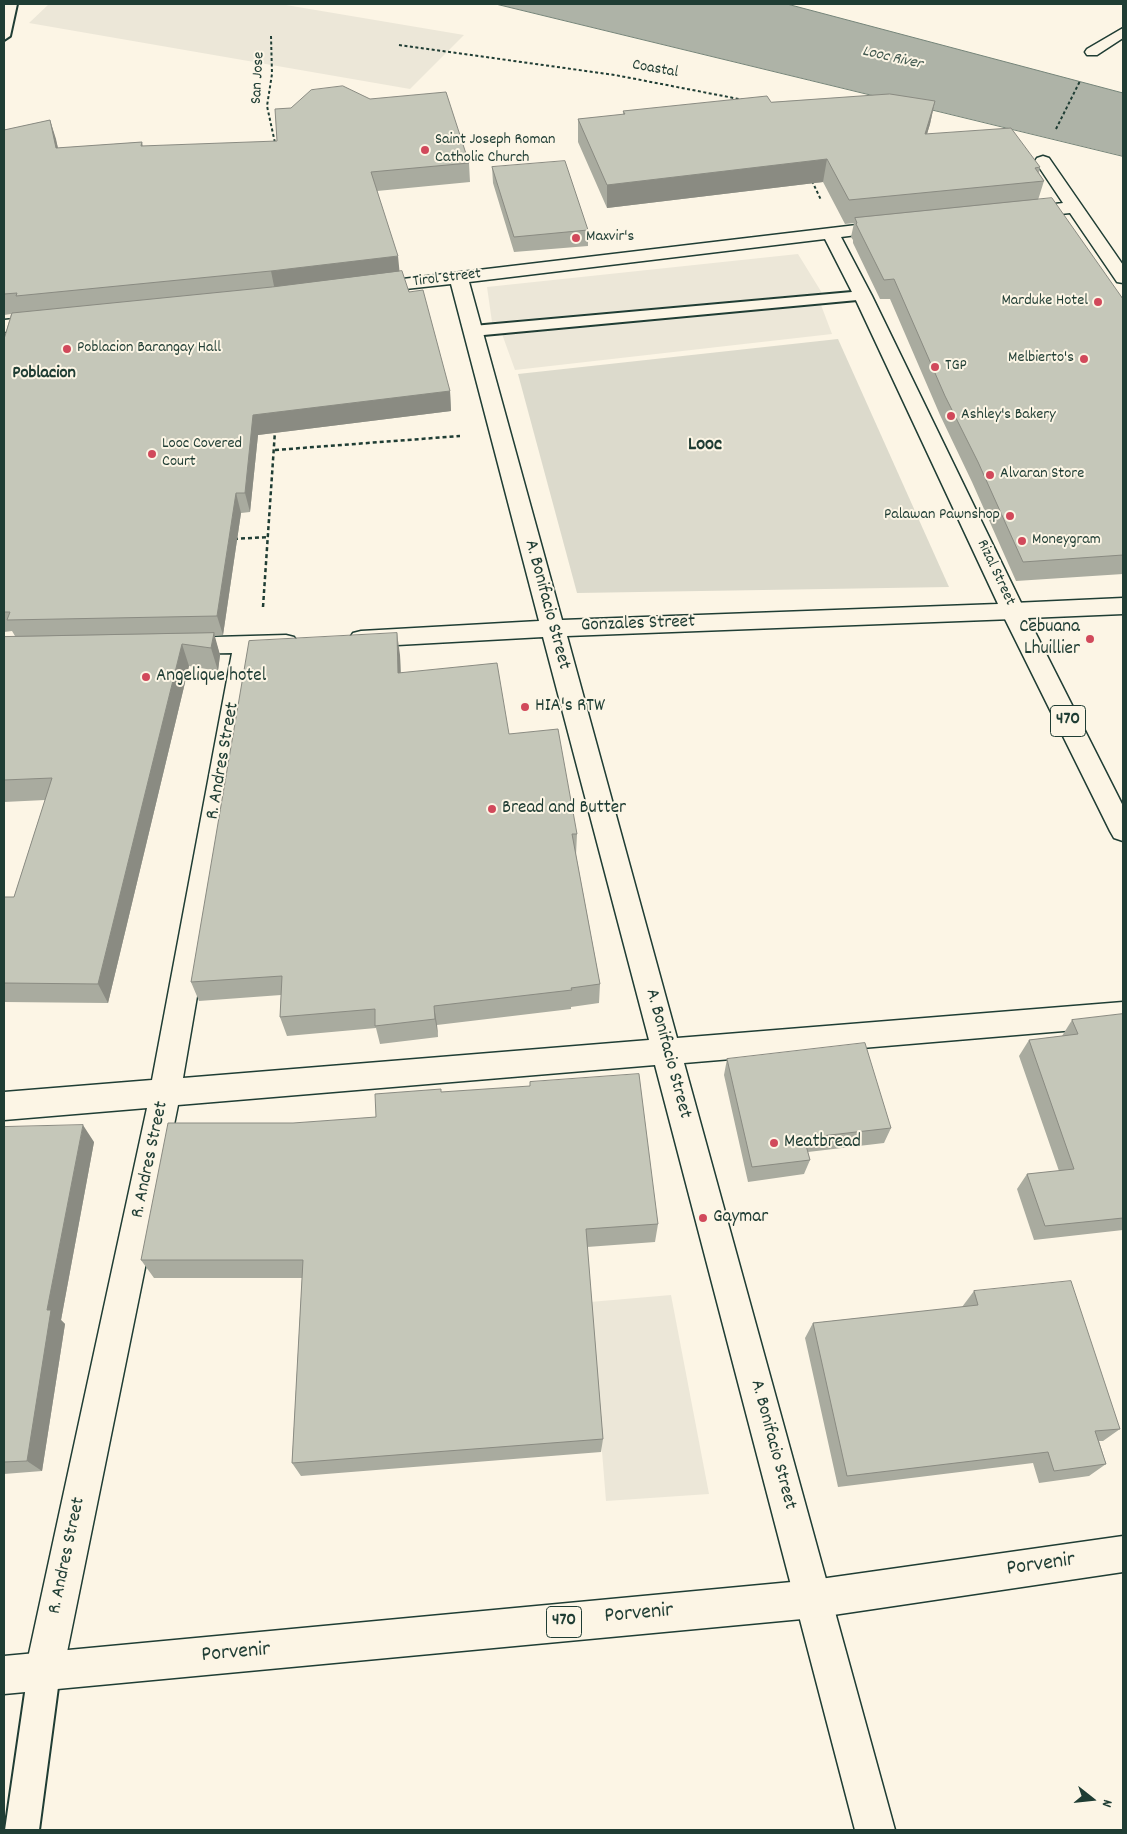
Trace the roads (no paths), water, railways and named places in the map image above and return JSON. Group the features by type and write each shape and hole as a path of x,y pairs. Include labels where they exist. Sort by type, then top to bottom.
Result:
{"street":[{"path":"1092,52 1123,32"},
{"path":"1044,161 1123,278"},
{"path":"1007,214 1076,207"},
{"name":"Tirol Street","path":"352,290 909,224"},
{"name":"Rizal Street","path":"830,232 863,296 1013,612 1123,831"},
{"name":"A. Bonifacio Street","path":"459,278 875,1830"},
{"path":"4,326 62,320"},
{"name":"Gonzales Street","path":"338,640 552,628 1013,612 1123,606"},
{"path":"158,646 253,645 309,642"},
{"name":"R. Andres Street","path":"44,1672 165,1093 253,645"},
{"path":"4,1106 667,1053 1123,1014"},
{"name":"Porvenir","path":"4,1675 813,1599 1123,1554"}],"lane":[{"path":"4,36 11,4"},
{"path":"473,331 863,296"},
{"path":"22,1830 44,1672"}],"water":[{"name":"Looc River","path":"496,4 787,4 1123,93 1123,156"}],"place":[{"name":"Saint Joseph Roman Catholic Church","path":"425,150"},
{"name":"Maxvir's","path":"576,238"},
{"name":"Marduke Hotel","path":"1098,302"},
{"name":"Poblacion Barangay Hall","path":"67,349"},
{"name":"Melbierto's","path":"1084,359"},
{"name":"TGP","path":"935,367"},
{"name":"Ashley's Bakery","path":"951,416"},
{"name":"Looc Covered Court","path":"152,454"},
{"name":"Alvaran Store","path":"990,475"},
{"name":"Palawan Pawnshop","path":"1010,516"},
{"name":"Moneygram","path":"1022,541"},
{"name":"Cebuana Lhuillier","path":"1090,639"},
{"name":"Angelique hotel","path":"146,677"},
{"name":"HIA's RTW","path":"525,707"},
{"name":"Bread and Butter","path":"492,809"},
{"name":"Meatbread","path":"774,1143"},
{"name":"Gaymar","path":"703,1218"}],"district":[{"name":"Poblacion","path":"44,375"},
{"name":"Looc","path":"705,446"}]}
